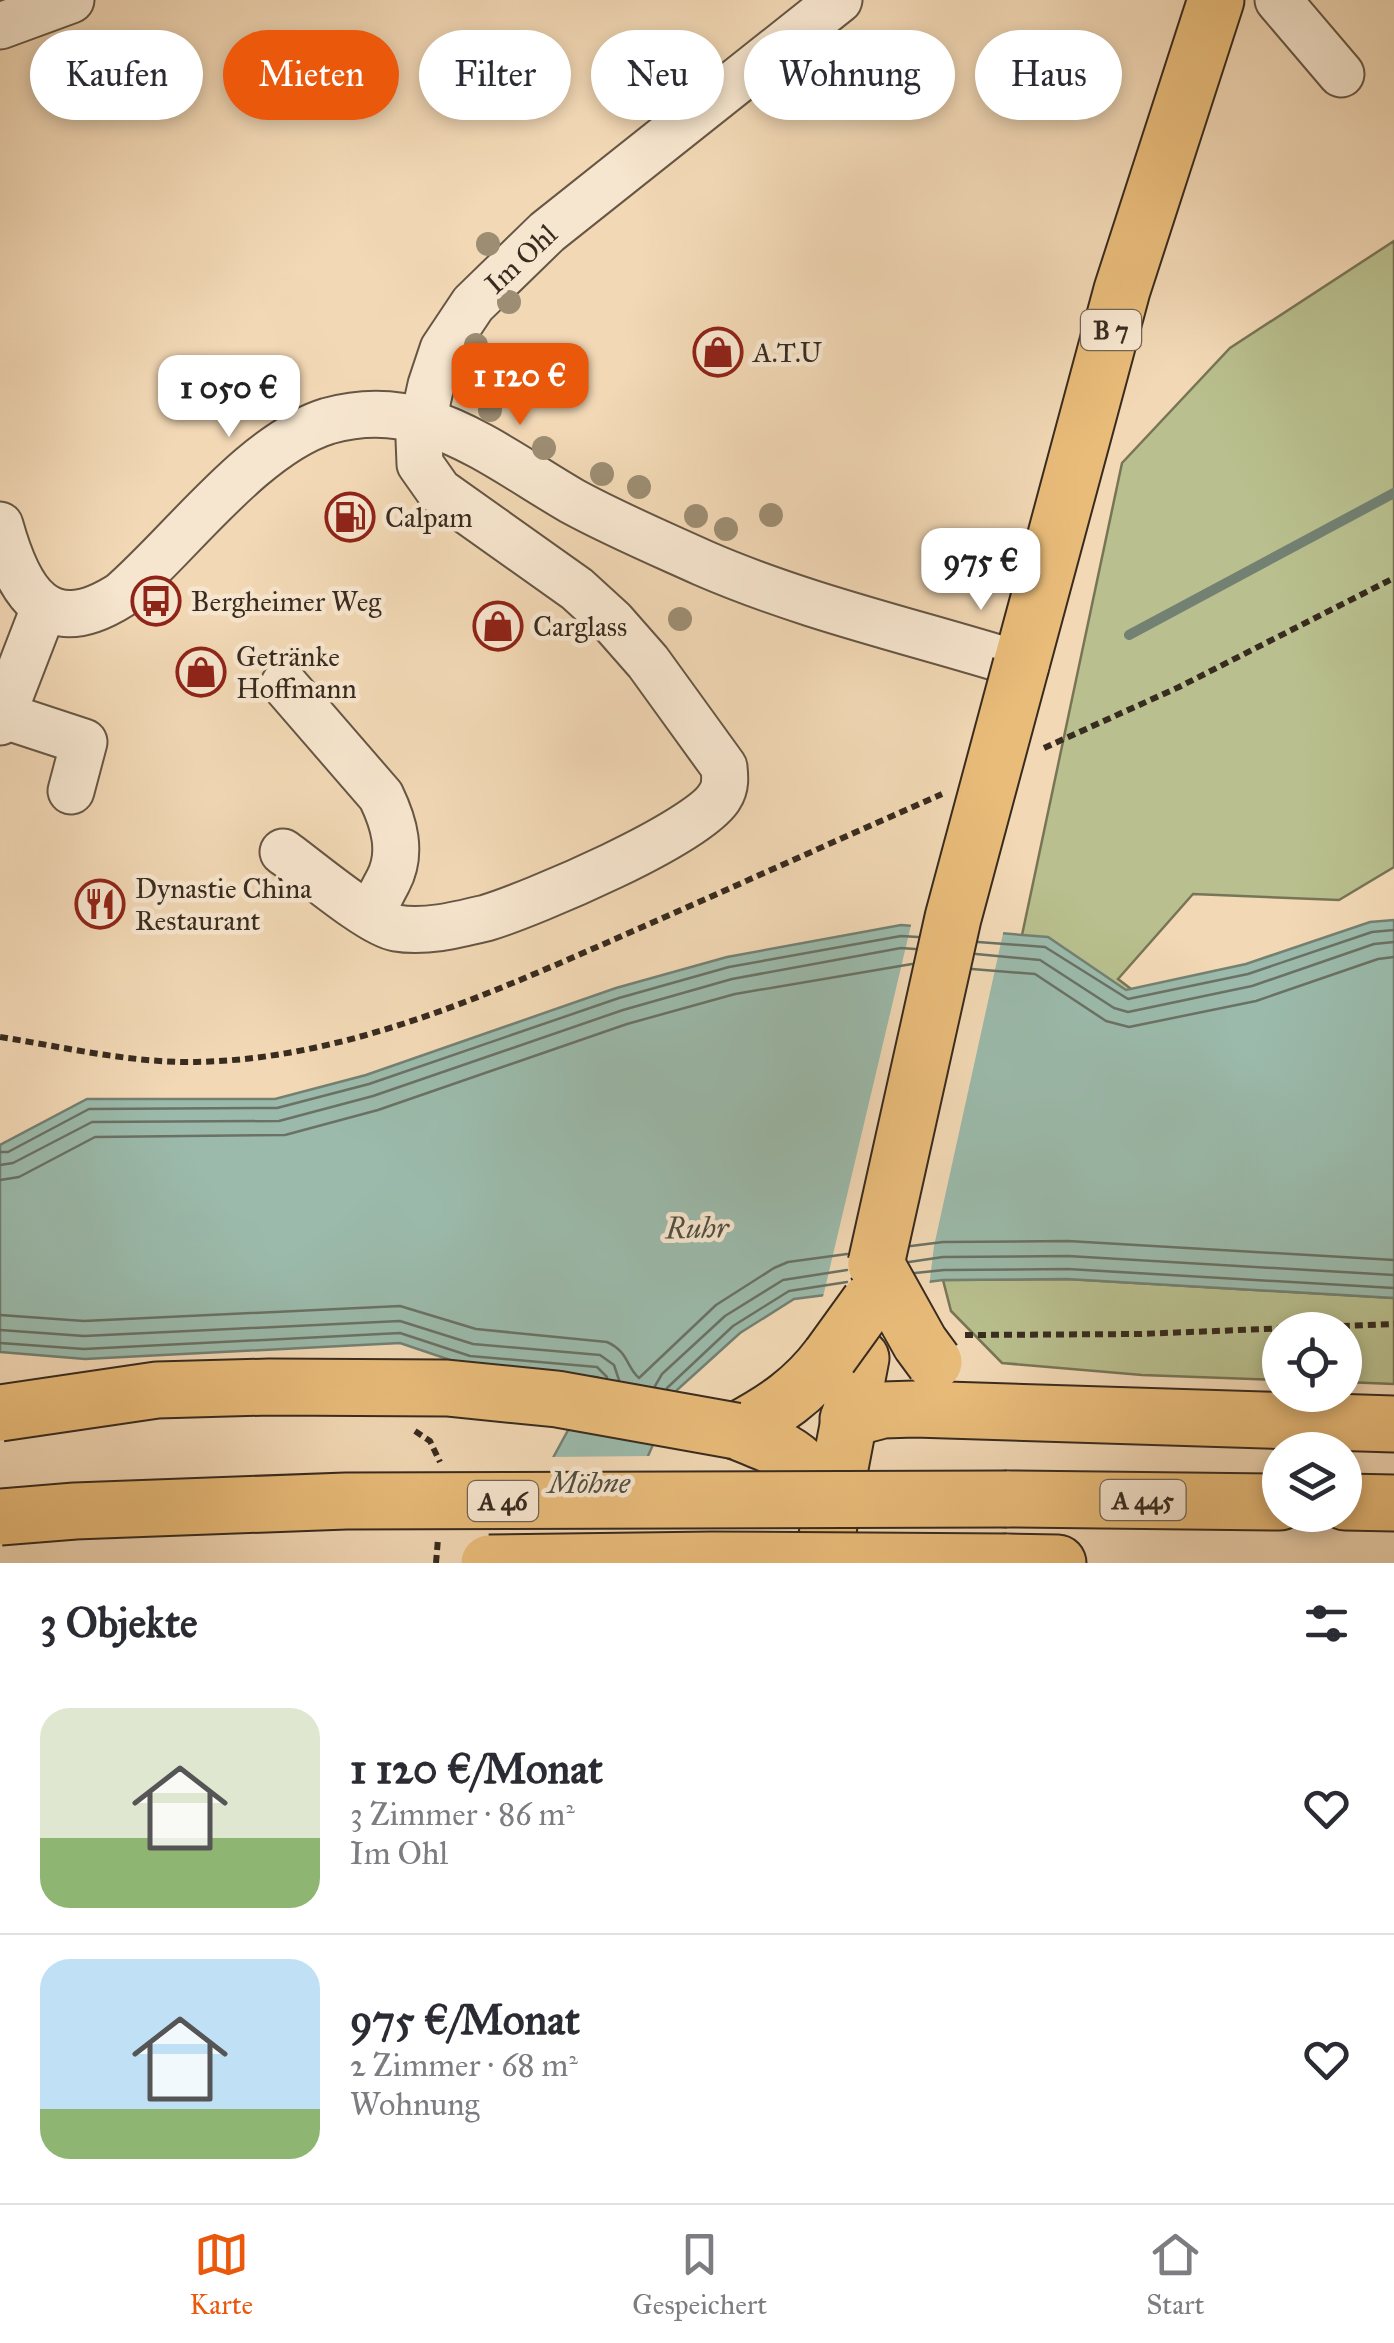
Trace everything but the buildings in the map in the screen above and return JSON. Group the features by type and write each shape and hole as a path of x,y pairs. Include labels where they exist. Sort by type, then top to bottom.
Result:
{"main road":[{"name":"B 7","path":"872,1283 953,918 1122,290 1216,0"},
{"path":"872,1283 920,1344 943,1348 968,1388 1018,1414"},
{"path":"825,1544 848,1419 846,1357 872,1283"},
{"path":"762,1428 809,1384 846,1357"},
{"path":"0,1413 157,1390 447,1388 557,1398 762,1428 797,1458 820,1493 825,1544"},
{"path":"848,1419 883,1410 916,1409 1394,1424"},
{"name":"A 445","path":"1007,1499 1262,1502"},
{"name":"A 46","path":"0,1517 346,1502 1007,1499"},
{"path":"1362,1502 1394,1503"},
{"name":"A 46","path":"489,1563 1025,1563"}],"street":[{"path":"0,26 71,0"},
{"name":"Im Ohl","path":"374,918 399,929 445,928 491,916 612,865 671,835 714,805 725,782 724,767 648,662 612,621 576,590 439,492 426,476 418,453 431,384 444,350 472,304 547,232 840,0"},
{"path":"1278,0 1341,74"},
{"path":"0,526 10,560 31,598 60,614 78,614 100,608 121,595 236,483 302,431 362,414 424,421 456,434 582,506 706,564 765,587 1021,665"},
{"path":"44,608 1,718 84,742 72,791"},
{"path":"284,684 380,796 388,810 396,846 395,868 376,905 374,918 284,852"}],"path":[{"path":"1179,687 1394,578"},
{"path":"0,1037 80,1052 174,1062 246,1058 336,1044 425,1016 530,976 739,885"},
{"path":"943,1348 1140,1334 1394,1324"}],"green space":[{"path":"1394,241 1394,867 1339,900 1193,894 1118,979 1193,1036 975,1157 1122,463 1230,348"},
{"path":"1067,1279 1394,1298 1394,1384 1362,1383 1362,1312 1262,1312 1262,1379 1142,1375 1002,1363 951,1311 943,1280"}],"water":[{"path":"1394,920 1394,1298 1067,1279 943,1280 794,1299 740,1333 677,1390 601,1563 548,1467 597,1377 468,1366 400,1343 85,1359 0,1352 0,1145 87,1099 275,1099 366,1075 616,988 727,957 901,925 1048,937 1126,990 1246,964 1370,922"}],"pier":[{"path":"912,921 1004,929 934,1246 929,1287 822,1301"},
{"path":"653,1456 606,1563 509,1563 548,1457"}],"waterway":[{"path":"1129,635 1394,493"}],"place":[{"name":"A.T.U","path":"718,352"},
{"name":"Calpam","path":"350,517"},
{"name":"Bergheimer Weg","path":"156,601"},
{"name":"Carglass","path":"498,626"},
{"name":"Getränke Hoffmann","path":"201,672"},
{"name":"Dynastie China Restaurant","path":"100,904"}],"water label":[{"name":"Ruhr","path":"697,1228"},
{"name":"Möhne","path":"589,1483"}]}
